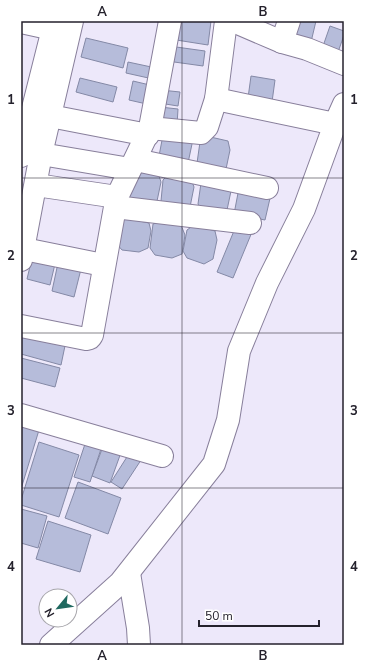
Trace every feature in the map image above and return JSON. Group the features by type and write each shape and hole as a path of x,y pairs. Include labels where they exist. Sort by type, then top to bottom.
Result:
{"street":[{"path":"21,326 86,339 90,338 92,335 103,265 116,202 149,131 170,21"},
{"path":"50,116 149,131 201,133 206,127 216,99 226,21"},
{"path":"233,21 282,42 307,49 344,64"},
{"path":"282,42 289,21"},
{"path":"21,22 60,24"},
{"path":"26,155 50,116 60,24"},
{"path":"60,24 26,155 36,185 22,254 103,265"},
{"path":"216,99 335,124"},
{"path":"51,645 120,583 214,464 228,420 238,351 267,283 304,209 335,124 344,104"},
{"path":"26,155 133,165 267,188"},
{"path":"36,185 116,202 250,223"},
{"path":"21,415 162,456"},
{"path":"129,573 138,628 139,645"}],"building":[{"path":"173,21 211,21 208,45 170,39"},
{"path":"297,21 316,21 311,42 293,37"},
{"path":"330,26 344,31 337,55 322,49"},
{"path":"86,38 128,48 123,68 81,57"},
{"path":"169,46 205,51 203,66 167,61"},
{"path":"128,62 156,68 153,79 126,73"},
{"path":"251,76 275,80 272,102 248,98"},
{"path":"80,78 117,87 113,102 76,92"},
{"path":"133,81 154,86 151,105 129,100"},
{"path":"161,90 180,92 178,106 159,103"},
{"path":"160,107 178,109 177,125 159,124"},
{"path":"163,135 189,137 192,144 188,163 159,156"},
{"path":"206,136 228,141 230,150 226,169 197,163 200,142"},
{"path":"137,168 158,173 161,182 157,201 131,202 128,195"},
{"path":"170,173 191,179 194,187 190,207 164,207 161,201 163,180"},
{"path":"201,183 231,191 227,210 202,211 198,204"},
{"path":"239,188 271,194 265,220 234,214"},
{"path":"125,218 149,223 151,231 148,248 139,252 122,250 116,243 119,223"},
{"path":"163,221 181,225 185,235 182,254 172,258 155,255 150,248 153,224"},
{"path":"194,225 215,231 217,240 213,259 204,264 187,258 183,251 187,230"},
{"path":"236,226 252,232 233,278 217,272"},
{"path":"32,258 55,264 50,285 27,279"},
{"path":"58,263 81,269 74,297 52,291"},
{"path":"21,330 66,341 61,365 21,354"},
{"path":"21,358 60,368 55,387 21,378"},
{"path":"21,425 39,430 21,489"},
{"path":"105,441 123,447 110,483 92,476"},
{"path":"39,442 79,455 59,517 21,505 21,500"},
{"path":"85,444 101,449 90,482 74,477"},
{"path":"132,449 143,457 122,489 111,482"},
{"path":"78,482 121,498 108,534 65,518"},
{"path":"21,509 47,516 38,548 21,543"},
{"path":"48,521 91,535 80,572 36,559"}]}
